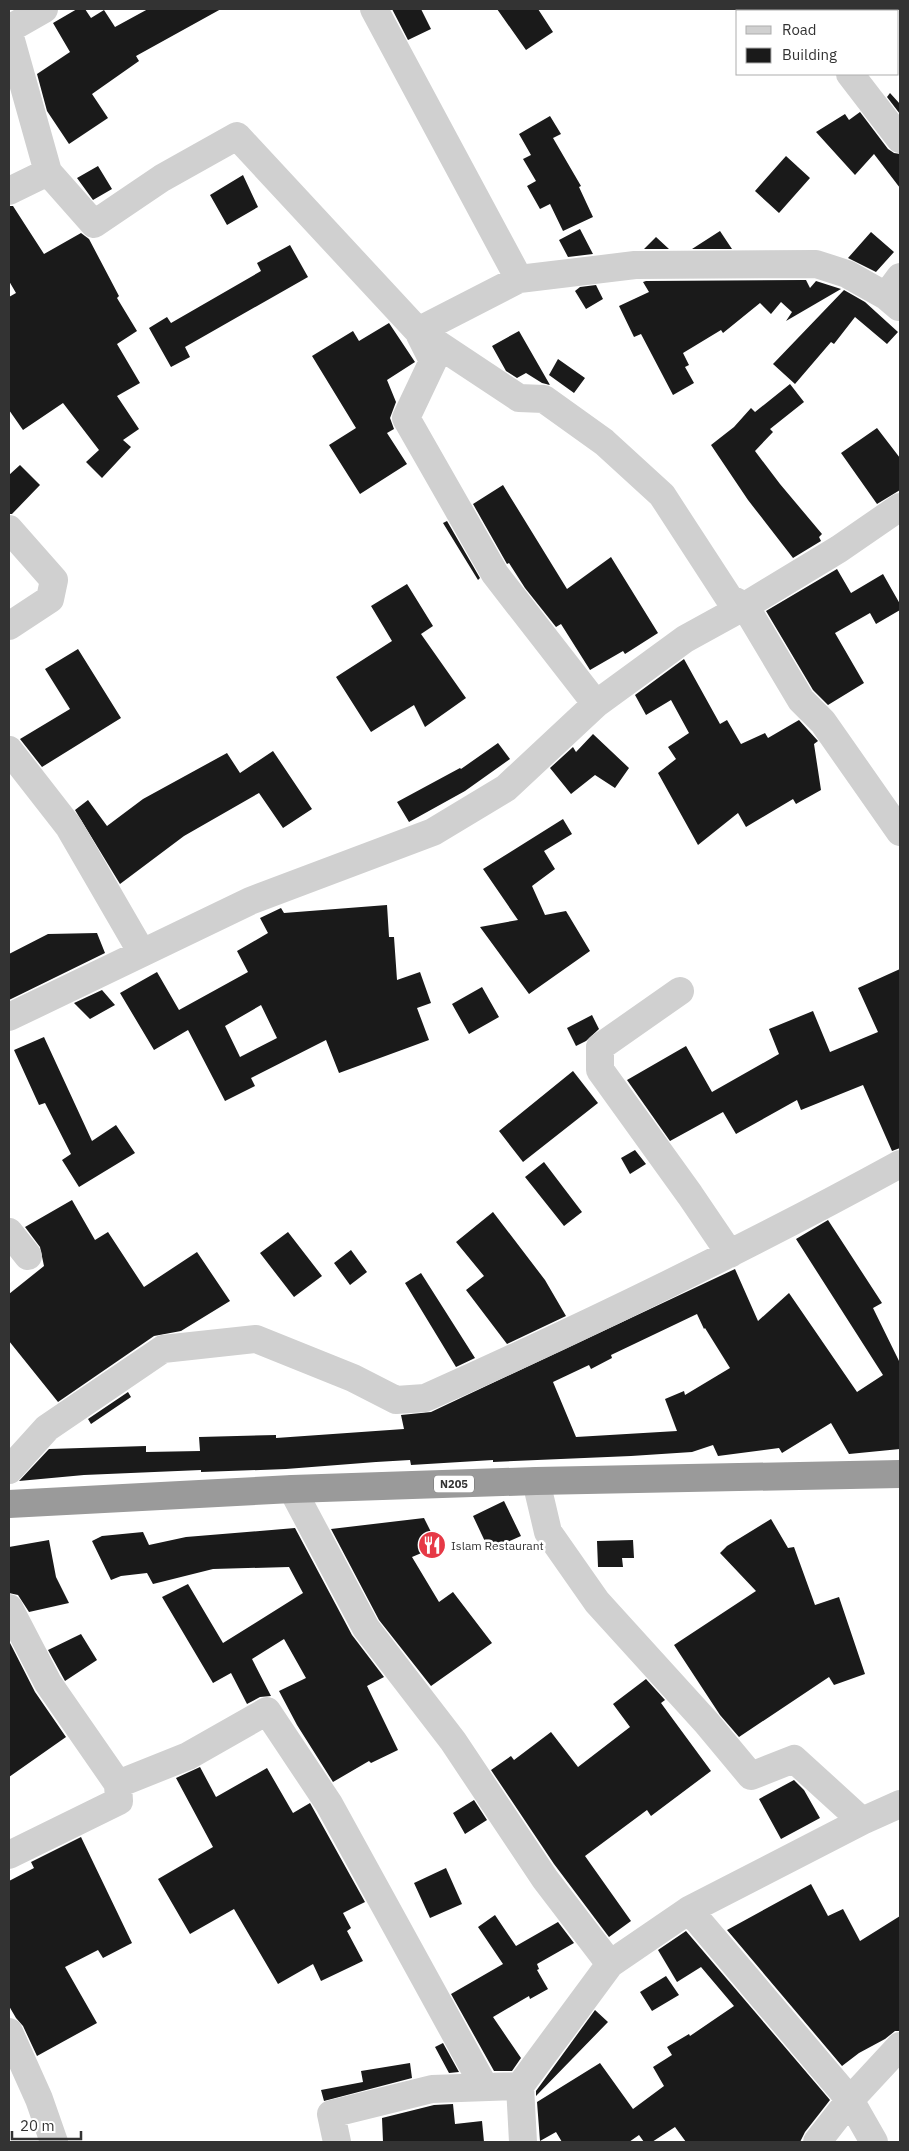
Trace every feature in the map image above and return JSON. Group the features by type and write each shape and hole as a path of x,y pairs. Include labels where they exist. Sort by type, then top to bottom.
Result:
{"highway":[{"name":"N205","path":"9,1504 292,1489 536,1481 900,1474"}],"street":[{"path":"44,9 9,31 48,172 94,224 162,178 238,136 418,330 519,398 544,399 604,442 662,495 729,598 745,606 801,700 824,722 900,832"},
{"path":"374,9 519,279"},
{"path":"851,75 900,139"},
{"path":"9,191 48,172"},
{"path":"418,330 519,279 635,265 816,264 895,293"},
{"path":"418,330 433,361 406,418 495,574 596,704"},
{"path":"9,1017 250,901 433,832 506,788 596,704 685,640 839,549 900,507"},
{"path":"9,528 54,580 50,599 9,626"},
{"path":"9,750 69,827 142,954"},
{"path":"680,991 600,1047 600,1070 730,1254"},
{"path":"9,1470 46,1428 163,1349 256,1339 353,1378 396,1400 425,1398 617,1310 805,1216 900,1164"},
{"path":"9,1232 28,1256"},
{"path":"536,1481 548,1532 597,1602 706,1722 751,1776 794,1759 862,1820"},
{"path":"292,1489 366,1628 453,1742 545,1879 610,1964"},
{"path":"9,1608 48,1683 118,1784 119,1801 9,1855"},
{"path":"118,1784 188,1756 267,1711 328,1804 484,2086"},
{"path":"523,2142 520,2086 610,1964 688,1910 862,1820 900,1804"},
{"path":"688,1910 850,2100 874,2142"},
{"path":"9,2032 39,2099 54,2142"},
{"path":"817,2142 850,2100 900,2046"},
{"path":"337,2142 331,2114 432,2090 484,2086 520,2086"}],"building":[{"path":"77,9 85,9 91,18 104,10 115,27 148,9 221,9 136,56 139,61 92,94 108,118 69,144 47,111 37,74 70,52 53,23"},
{"path":"392,9 421,9 431,29 408,40"},
{"path":"497,9 538,9 553,32 526,50"},
{"path":"890,93 900,104 900,114 887,97"},
{"path":"860,112 888,149 900,154 900,188 874,154 855,175 816,132 845,114 849,120"},
{"path":"550,116 561,134 553,138 581,186 579,187 593,217 563,231 550,204 540,209 527,186 536,181 523,159 531,155 519,134"},
{"path":"786,156 810,178 779,213 755,191"},
{"path":"98,166 112,189 93,200 77,178"},
{"path":"243,175 258,207 227,225 210,195"},
{"path":"9,206 13,206 44,254 81,233 89,239 119,296 117,298 137,331 117,344 140,383 117,396 139,429 123,440 131,447 102,478 86,462 99,450 63,403 23,430 9,410 9,297 16,293 9,281"},
{"path":"580,229 593,254 568,257 559,240"},
{"path":"720,231 732,249 692,249"},
{"path":"871,232 894,252 876,272 848,258"},
{"path":"656,237 669,249 644,249"},
{"path":"290,245 308,277 185,347 190,357 171,367 149,328 167,317 171,323 261,271 257,263"},
{"path":"806,280 810,288 816,281 841,289 786,321 792,312 781,302 771,314 760,303 723,333 721,330 683,353 689,365 685,367 694,383 673,395 641,334 634,337 619,306 649,292 643,282 646,281"},
{"path":"596,285 603,299 586,309 575,291 580,287"},
{"path":"844,290 865,302 898,332 887,344 855,317 834,344 831,342 795,384 773,364"},
{"path":"389,323 415,362 387,380 396,402 390,418 394,429 387,433 407,464 360,494 329,445 356,428 312,356 353,331 359,341"},
{"path":"519,331 550,385 542,383 526,373 517,378 506,371 492,346"},
{"path":"558,359 585,378 574,393 549,375"},
{"path":"790,384 804,402 770,429 773,432 755,451 822,534 819,537 821,541 793,558 748,500 711,445 734,427 751,408 755,412"},
{"path":"877,428 900,458 900,490 877,504 841,453"},
{"path":"20,465 40,485 12,514 9,514 9,475"},
{"path":"503,485 567,589 611,557 658,633 625,654 623,651 590,670 561,624 556,627 525,588 509,563 507,564 473,504"},
{"path":"447,521 480,578 478,580 443,523"},
{"path":"837,569 851,593 883,574 900,604 900,610 876,624 870,613 835,633 864,683 828,705 813,690 766,611"},
{"path":"407,584 433,626 421,634 466,698 425,727 414,705 371,732 336,677 392,641 371,606"},
{"path":"78,649 121,718 42,767 20,739 70,709 45,669"},
{"path":"684,659 720,724 727,720 741,744 765,733 768,738 799,720 818,741 814,744 821,790 796,804 793,799 746,827 738,813 698,845 658,773 676,759 668,747 689,733 671,700 646,715 635,695"},
{"path":"593,734 629,768 615,788 595,775 571,794 550,768 573,747 576,752"},
{"path":"498,743 510,759 465,791 409,822 397,802 461,769"},
{"path":"273,751 312,809 283,828 259,793 184,836 120,884 75,810 88,800 107,826 143,799 227,753 240,773"},
{"path":"563,819 572,834 544,851 555,869 532,886 545,915 566,911 590,951 529,994 480,927 518,920 483,869"},
{"path":"387,905 389,937 394,937 397,980 420,972 431,1003 417,1008 429,1040 339,1073 326,1040 251,1078 255,1086 225,1101 188,1030 154,1050 120,993 157,972 179,1010 248,972 237,951 268,933 260,918 281,908 284,913","holes":["261,1005 277,1038 240,1057 225,1026"]},
{"path":"97,933 105,953 9,1000 9,954 48,934"},
{"path":"900,969 900,1148 892,1151 863,1085 801,1110 797,1100 736,1134 723,1112 670,1141 627,1080 686,1046 712,1092 779,1054 769,1029 813,1011 830,1052 878,1032 858,988"},
{"path":"482,987 499,1017 469,1034 452,1004"},
{"path":"102,990 115,1005 90,1019 74,1003"},
{"path":"592,1015 599,1029 586,1041 576,1046 567,1028"},
{"path":"44,1037 92,1141 116,1125 135,1153 79,1187 62,1160 71,1154 45,1103 39,1105 14,1050"},
{"path":"573,1071 598,1103 523,1162 499,1131"},
{"path":"635,1150 646,1164 630,1174 621,1158"},
{"path":"544,1162 582,1212 564,1226 525,1177"},
{"path":"72,1200 95,1240 108,1232 144,1287 197,1252 230,1301 181,1331 154,1336 58,1402 9,1341 9,1294 44,1266 40,1247 25,1227"},
{"path":"493,1212 545,1280 566,1316 507,1344 466,1290 484,1276 456,1242"},
{"path":"828,1220 882,1303 873,1308 900,1363 900,1449 849,1454 831,1423 782,1453 779,1448 718,1456 713,1445 692,1452 631,1456 493,1462 493,1460 411,1465 410,1460 286,1469 201,1472 201,1470 84,1475 19,1481 49,1449 146,1446 146,1452 200,1451 199,1437 276,1435 276,1438 404,1429 401,1415 431,1412 735,1269 758,1321 789,1293 857,1392 883,1375 796,1239","holes":["697,1314 704,1329 730,1368 685,1395 684,1391 665,1399 677,1431 576,1437 553,1382 589,1365 591,1369 612,1358 611,1355"]},
{"path":"288,1232 322,1276 294,1297 260,1253"},
{"path":"351,1250 367,1272 350,1285 334,1263"},
{"path":"421,1273 475,1358 456,1367 405,1283"},
{"path":"128,1392 131,1397 91,1424 88,1419"},
{"path":"504,1501 521,1536 489,1550 473,1516"},
{"path":"424,1518 438,1546 412,1557 439,1602 453,1592 492,1643 431,1686 379,1620 331,1529"},
{"path":"771,1519 788,1548 794,1547 815,1605 839,1597 865,1674 834,1685 829,1677 739,1737 720,1715 674,1645 756,1591 720,1553 727,1546"},
{"path":"295,1528 352,1635 384,1677 367,1686 398,1750 371,1763 369,1761 333,1782 297,1725 279,1691 306,1678 284,1639 252,1659 271,1696 260,1697 247,1704 231,1673 213,1683 162,1597 188,1584 223,1643 303,1593 289,1567 213,1569 153,1584 147,1573 121,1576 111,1580 92,1541 102,1536 143,1532 149,1545 186,1537"},
{"path":"49,1540 56,1577 69,1603 29,1612 18,1595 9,1593 9,1547"},
{"path":"633,1540 634,1558 622,1558 623,1567 598,1567 597,1541"},
{"path":"81,1634 97,1660 65,1681 48,1650"},
{"path":"9,1641 35,1692 66,1737 9,1777"},
{"path":"646,1679 665,1700 661,1703 711,1771 651,1816 647,1810 585,1856 631,1921 609,1937 554,1864 491,1770 511,1756 514,1760 551,1732 578,1767 630,1727 613,1704"},
{"path":"200,1767 216,1797 267,1768 293,1813 310,1803 365,1902 343,1913 351,1928 347,1931 363,1961 321,1981 313,1964 278,1984 234,1909 190,1934 158,1879 213,1847 176,1778"},
{"path":"794,1780 804,1790 820,1818 781,1839 759,1799"},
{"path":"474,1800 487,1820 465,1834 453,1813"},
{"path":"81,1837 132,1943 103,1958 98,1950 65,1967 97,2023 37,2056 23,2026 9,2006 9,1881 34,1868 31,1862"},
{"path":"446,1868 462,1904 430,1918 414,1883"},
{"path":"811,1884 828,1916 843,1909 860,1941 900,1916 900,2031 895,2031 842,2066 727,1930"},
{"path":"495,1915 516,1946 558,1922 574,1943 537,1964 539,1969 537,1970 548,1989 530,1999 529,1996 493,2017 521,2058 512,2071 494,2071 451,1994 503,1964 478,1927"},
{"path":"686,1931 830,2100 805,2132 800,2142 686,2142 675,2127 652,2142 644,2142 639,2135 629,2142 562,2142 556,2132 540,2141 537,2102 600,2063 633,2109 664,2086 653,2067 672,2055 667,2047 689,2034 690,2036 734,2006 701,1967 677,1982 658,1950"},
{"path":"666,1976 679,1995 652,2011 640,1992"},
{"path":"595,2010 608,2022 536,2096 536,2091"},
{"path":"443,2043 459,2072 449,2073 435,2047"},
{"path":"410,2063 412,2078 324,2101 321,2090 363,2082 361,2071"},
{"path":"453,2104 455,2124 482,2121 484,2142 383,2142 382,2118 434,2105"}],"place":[{"name":"Islam Restaurant","path":"432,1545"}]}
